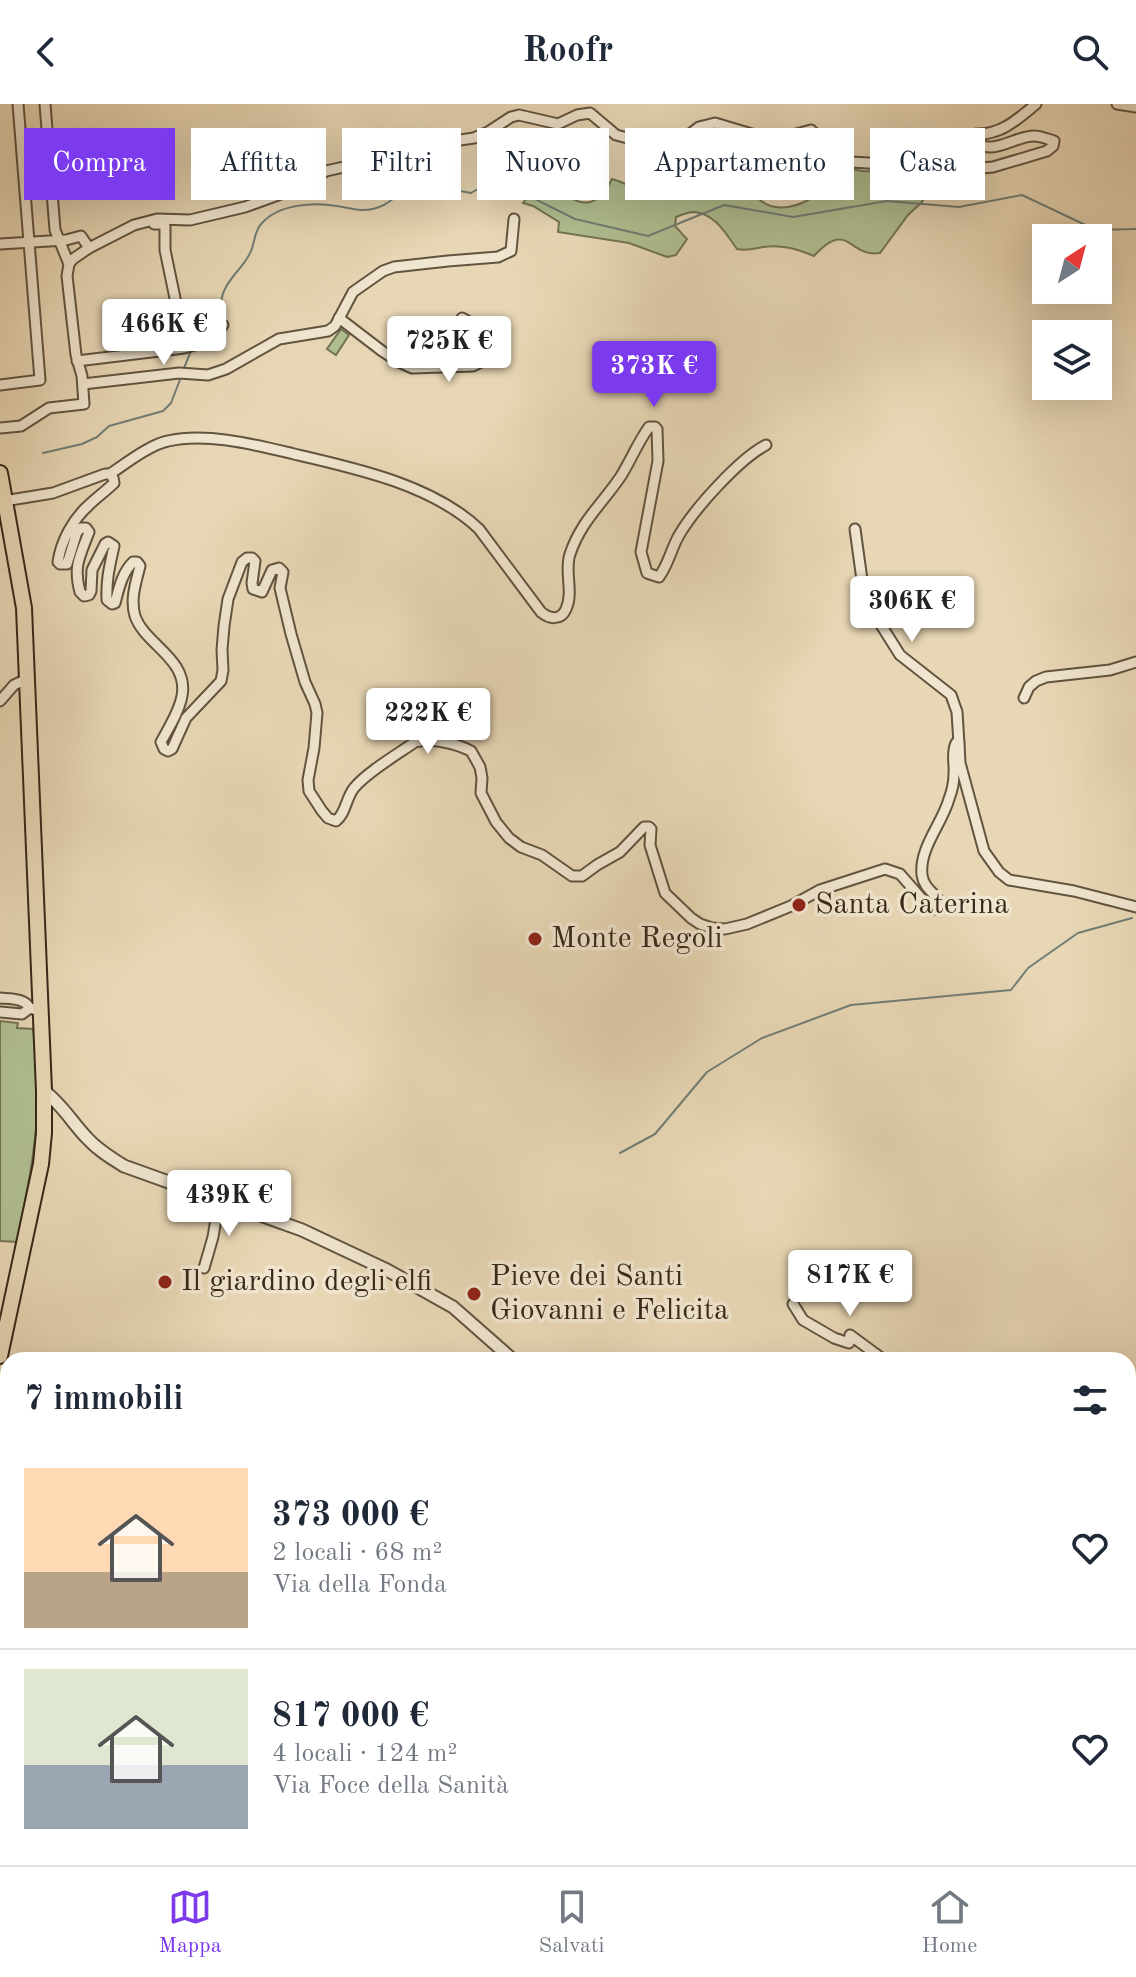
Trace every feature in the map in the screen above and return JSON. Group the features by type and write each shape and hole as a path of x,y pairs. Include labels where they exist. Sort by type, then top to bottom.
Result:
{"main road":[{"path":"0,473 24,608 36,1010 44,1091 41,1164 1,1352"}],"street":[{"path":"0,385 40,380 18,104"},
{"path":"0,428 21,426 49,408 84,404 67,276 69,264 55,230 45,104"},
{"path":"69,264 89,248 143,221 190,220 245,207 292,190 326,171 344,167 373,153 402,151 435,140 474,138 519,115 558,124 590,113 616,135 639,141 670,140 715,123 762,137 785,137 811,130 833,151 851,162 885,164 915,173 993,167 1047,151 1054,141 1031,135 995,147 974,144 971,140 976,134 993,133 1018,120 1036,104"},
{"path":"1117,104 1136,107"},
{"path":"83,384 166,374 208,375 226,369 279,339 328,331 335,326 353,292 383,271 435,262 498,257 511,251 514,219"},
{"path":"143,221 165,226 165,250 176,303"},
{"path":"0,244 66,240 81,236 89,248"},
{"path":"339,318 399,362 421,369 473,366 487,359 489,354 477,330 462,318"},
{"path":"77,361 201,344 219,332 223,325"},
{"path":"4,501 53,493 110,474 166,441 207,438 252,444 387,478 468,518 541,612 553,618 562,615 568,607 568,563 578,537 590,515 622,475 649,427 657,429 658,461 641,552 647,573 659,577 679,536 701,506 735,469 766,445"},
{"path":"110,474 114,483 74,520 58,562 67,564 77,532 86,528 89,532 77,564 80,592 84,596 89,595 92,570 105,544 112,543 114,546 107,570 107,600 112,604 129,565 137,562 140,566 134,587 135,616 177,668 182,685 183,694 177,711 161,742 164,749 172,749 186,718 221,681 228,599 242,562 247,558 255,561 252,583 257,592 262,592 272,570 279,568 283,572 280,588 294,645 317,713 309,791 328,818 336,821 355,786 415,742 434,740 471,751 480,767 481,793 496,822 521,847 542,855 572,876 582,876 625,848 644,827 649,827 650,845 665,893 700,924 725,929 747,924 820,890 885,869 900,874 928,906 940,909 941,902 927,890 922,872 927,846 950,798 954,746 959,744"},
{"path":"855,529 862,580 871,609 900,655 951,695 957,712 960,763 984,851 994,868 1009,880 1074,891 1136,907"},
{"path":"1024,698 1029,687 1046,677 1110,670 1136,662"},
{"path":"0,701 14,685 27,679"},
{"path":"0,998 21,1000 36,1010"},
{"path":"0,1012 22,1014 36,1010"},
{"path":"44,1091 86,1138 111,1158 140,1172 302,1230 353,1253 453,1307 504,1352"},
{"path":"204,1268 219,1201"},
{"path":"793,1304 803,1320 849,1343 850,1335 875,1352"}],"green space":[{"path":"854,169 870,171 870,200 923,200 880,253 869,253 848,242 835,240 814,256 783,247 737,249 714,221 694,212 676,217 675,226 687,239 676,255 667,257 629,243 558,232 559,222 523,203 525,200 575,200 584,203 609,200 612,179 625,184 625,200 761,200 772,206 789,207 808,200 854,200"},
{"path":"341,329 349,335 336,355 327,349"},
{"path":"0,1021 18,1023 17,1028 33,1029 38,1067 35,1141 17,1242 0,1241"}],"waterway":[{"path":"461,191 471,193 495,179 575,219 648,236 724,205 793,217 887,201 959,207 1022,195 1096,230 1136,229"},
{"path":"208,335 219,320 227,286 248,256 259,226 269,217 287,208 307,205 364,210 392,200"},
{"path":"184,368 191,351"},
{"path":"43,453 82,444 97,437 109,426 163,411 171,403 181,377"},
{"path":"620,1153 655,1134 707,1072 762,1038 851,1005 1011,990 1028,968 1078,933 1132,918"}],"place":[{"name":"Santa Caterina","path":"799,905"},
{"name":"Monte Regoli","path":"535,939"},
{"name":"Il giardino degli elfi","path":"165,1282"},
{"name":"Pieve dei Santi Giovanni e Felicita","path":"474,1294"}]}
